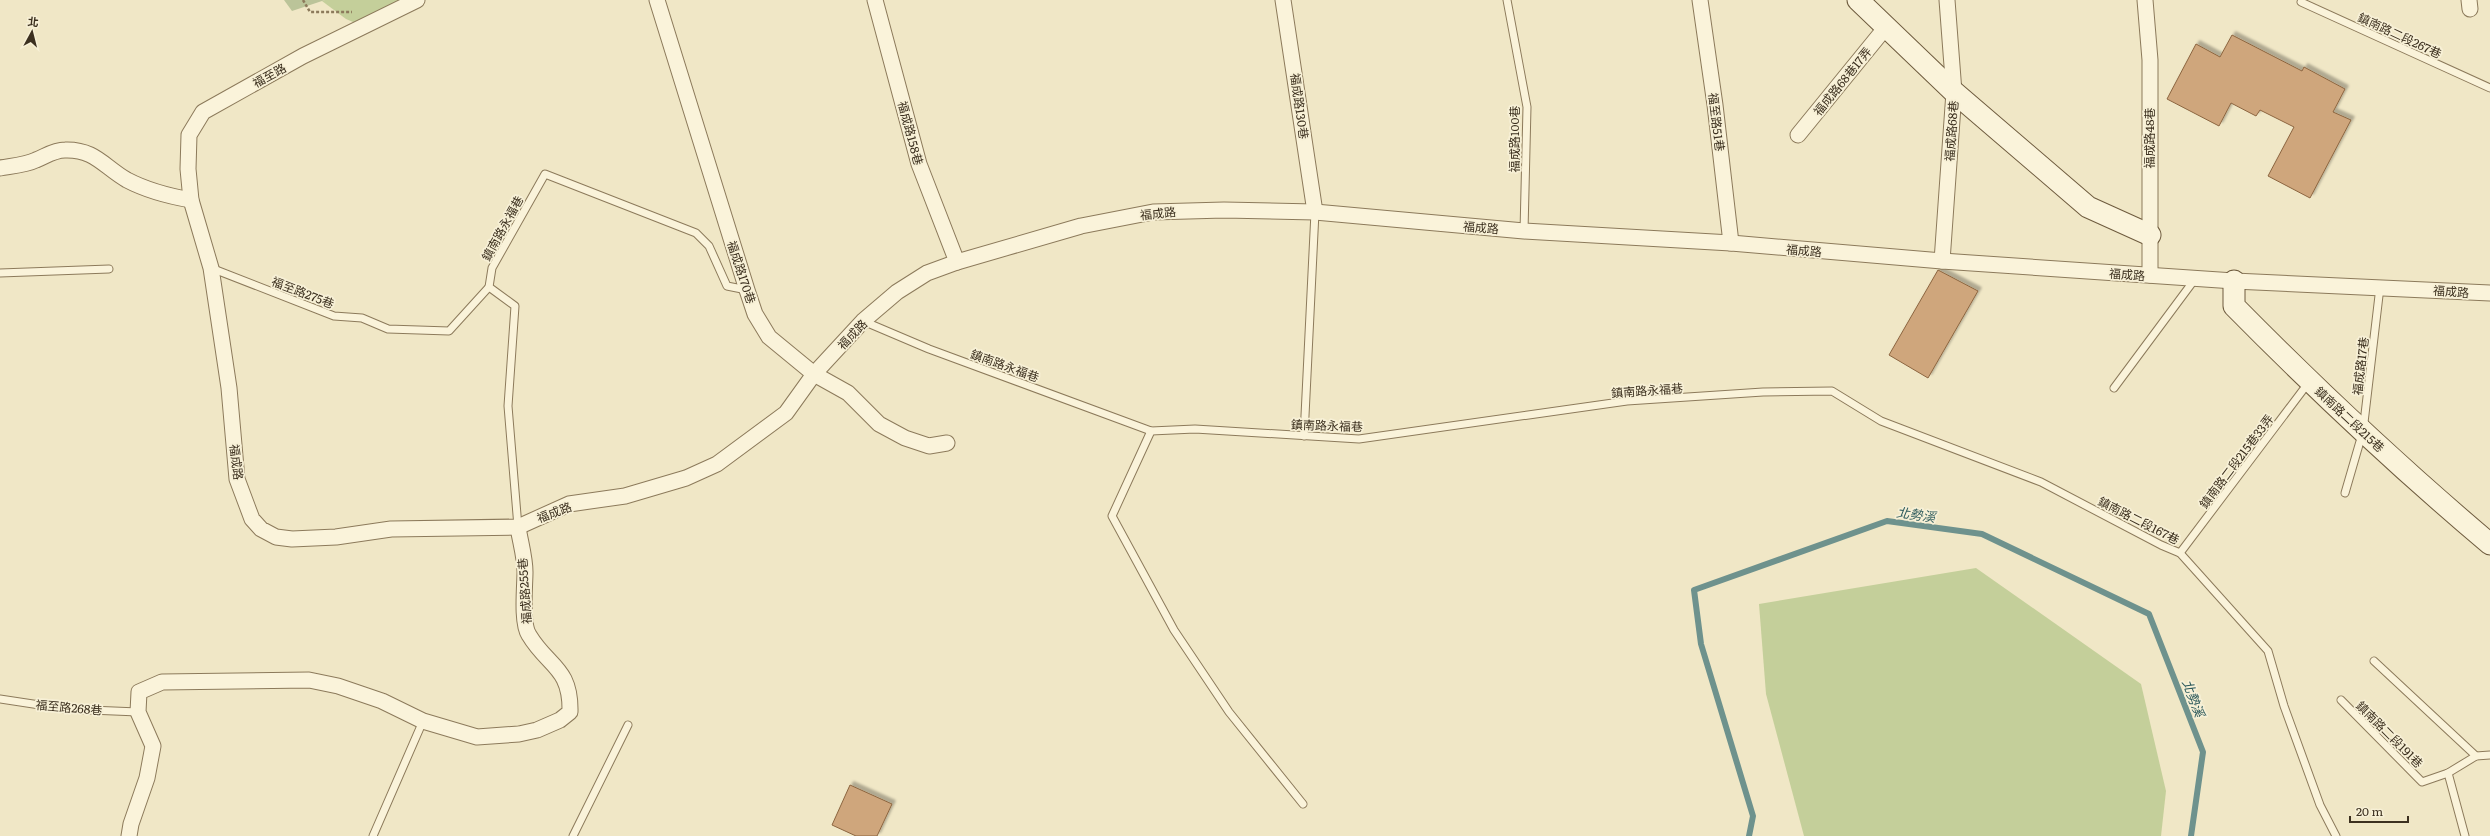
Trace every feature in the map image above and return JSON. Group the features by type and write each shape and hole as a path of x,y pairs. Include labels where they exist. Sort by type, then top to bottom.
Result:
{"street":[{"name":"福至路","path":"191,200 188,169 189,135 203,112 303,56 417,0"},
{"name":"福成路170巷","path":"657,0 747,290 755,314 769,337 814,374 848,393 879,424 905,438 929,446 948,443"},
{"name":"福成路158巷","path":"875,0 919,164 957,262"},
{"name":"福成路130巷","path":"1284,0 1315,212"},
{"name":"福至路51巷","path":"1700,0 1716,105 1731,243"},
{"path":"1858,0 1954,92 2088,207 2150,235"},
{"name":"福成路68巷","path":"1942,261 1954,92 1947,0"},
{"name":"福成路48巷","path":"2145,0 2150,60 2150,276"},
{"name":"福成路68巷17弄","path":"1798,135 1886,27"},
{"path":"0,168 36,160 52,152 64,150 79,151 94,155 126,179 141,187 159,194 191,200"},
{"name":"福成路","path":"191,200 211,268 229,388 237,479 249,513 261,529 276,537 292,539 336,537 391,529 518,527 569,504 625,496 686,478 717,464 786,413 814,374 863,321 897,292 927,274 957,262 1081,226 1153,212 1224,210 1315,212 1524,232 1731,243 1942,261 2150,276 2490,294"},
{"name":"鎮南路二段215巷","path":"2234,281 2234,306 2310,382 2433,496 2490,544"},
{"name":"福成路255巷","path":"423,721 477,737 519,734 537,730 560,720 570,712 570,696 560,669 528,634 524,600 525,570 518,527"},
{"path":"129,836 131,824 147,778 153,746 138,712 139,692 162,682 309,680 338,686 382,701 423,721"}],"lane":[{"name":"福成路100巷","path":"1507,0 1527,107 1524,232"},
{"name":"鎮南路二段267巷","path":"2301,2 2490,88"},
{"name":"鎮南路永福巷","path":"489,288 492,268 545,174 696,234 709,246 727,286 747,290"},
{"path":"1304,436 1315,212"},
{"name":"福至路275巷","path":"211,268 334,316 362,318 388,329 450,331 489,288"},
{"path":"0,273 109,269"},
{"path":"2114,388 2195,278"},
{"name":"福成路17巷","path":"2345,493 2363,431 2380,287"},
{"path":"489,288 515,306 508,406 518,527"},
{"name":"鎮南路永福巷","path":"863,321 929,349 1151,432 1195,429 1359,439 1626,401 1763,392 1832,391"},
{"name":"鎮南路二段215巷33弄","path":"2180,553 2310,382"},
{"name":"鎮南路二段167巷","path":"1832,391 1881,421 2041,482 2161,545 2180,553 2268,651 2284,706 2315,791 2336,836"},
{"path":"1151,432 1112,516 1174,630 1220,699 1303,804"},
{"path":"2374,661 2476,756 2490,756"},
{"name":"福至路268巷","path":"0,699 66,708 138,712"},
{"name":"鎮南路二段191巷","path":"2341,700 2422,782 2448,773 2476,756"},
{"path":"373,836 423,721"},
{"path":"573,836 628,725"},
{"path":"2448,773 2465,836"}],"path":[{"path":"304,0 310,12 355,12"}],"green space":[{"path":"284,0 325,0 292,11"},
{"path":"414,0 367,28 346,19 322,1"},
{"path":"1976,568 2141,684 2166,791 2161,836 1804,836 1766,694 1759,604"}],"building":[{"path":"2232,35 2302,71 2304,67 2345,89 2333,112 2351,120 2310,198 2268,176 2294,127 2260,110 2256,116 2231,103 2219,126 2167,99 2196,44 2220,57"},
{"path":"1938,270 1978,291 1928,378 1889,355"},
{"path":"850,785 892,804 877,836 856,836 832,825"}],"waterway":[{"name":"北勢溪","path":"1749,836 1753,816 1701,644 1694,590 1887,521 1982,534 2149,614 2203,752 2191,836"}]}
